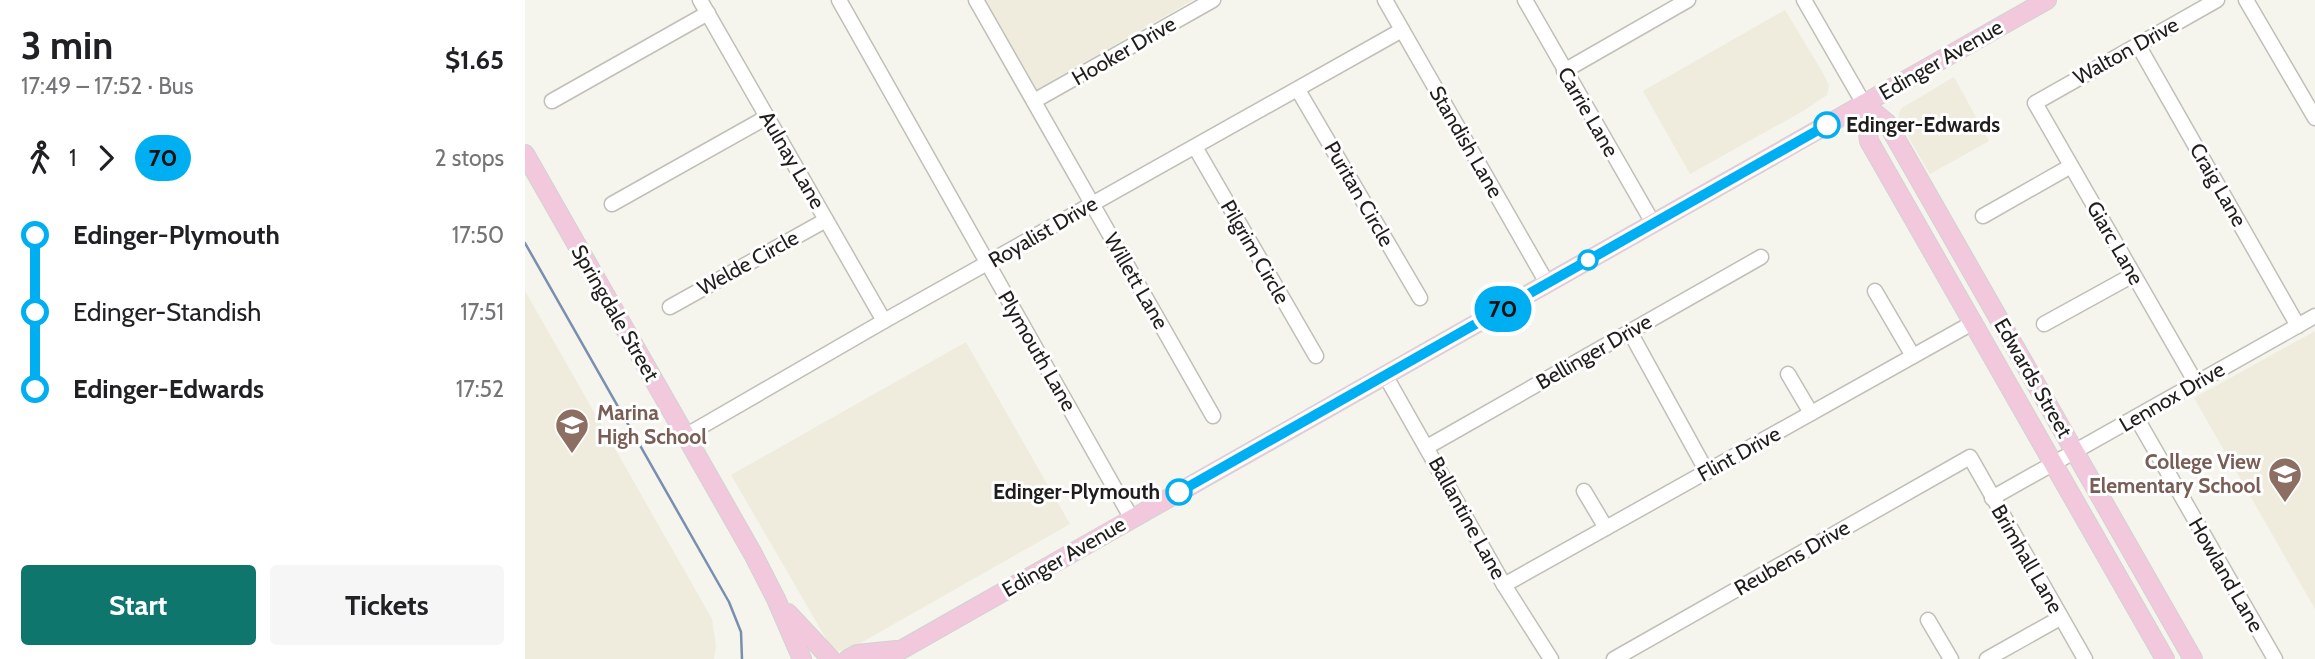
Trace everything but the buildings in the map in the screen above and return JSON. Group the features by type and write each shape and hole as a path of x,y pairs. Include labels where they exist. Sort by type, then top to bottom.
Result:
{"main road":[{"name":"Edinger Avenue","path":"885,659 2047,0"},
{"name":"Edwards Street","path":"1864,104 1869,141 2165,659"},
{"name":"Edwards Street","path":"1864,104 1884,120 1891,130 2193,659"},
{"name":"Springdale Street","path":"525,154 753,554 802,659"},
{"path":"776,599 831,659"},
{"path":"848,659 857,654 903,649"}],"street":[{"name":"Plymouth Lane","path":"839,0 1132,519"},
{"name":"Willett Lane","path":"976,0 1213,416"},
{"name":"Hooker Drive","path":"1034,101 1213,0"},
{"name":"Standish Lane","path":"1385,0 1548,283"},
{"name":"Carrie Lane","path":"1525,0 1653,223"},
{"path":"1564,71 1688,0"},
{"name":"Edwards Street","path":"1804,0 1864,104"},
{"name":"Walton Drive","path":"2035,103 2217,0"},
{"path":"2246,0 2315,118"},
{"path":"552,101 704,7"},
{"name":"Aulnay Lane","path":"704,7 884,321"},
{"name":"Royalist Drive","path":"685,436 1402,30"},
{"name":"Craig Lane","path":"2138,45 2298,326"},
{"name":"Puritan Circle","path":"1298,90 1420,298"},
{"name":"Giarc Lane","path":"2035,103 2196,383"},
{"path":"612,204 767,117"},
{"name":"Pilgrim Circle","path":"1195,147 1316,356"},
{"path":"1983,216 2071,166"},
{"name":"Welde Circle","path":"670,307 827,220"},
{"name":"Bellinger Drive","path":"1427,447 1761,257"},
{"path":"2044,324 2133,275"},
{"path":"1875,291 1913,356"},
{"name":"Lennox Drive","path":"1993,498 2315,316"},
{"name":"Flint Drive","path":"1504,585 1974,323"},
{"path":"1630,332 1707,472"},
{"path":"1788,374 1811,413"},
{"name":"Ballantine Lane","path":"1385,376 1504,585 1552,659"},
{"name":"Howland Lane","path":"2136,417 2275,659"},
{"name":"Brimhall Lane","path":"1970,457 2085,659"},
{"name":"Reubens Drive","path":"1614,659 1970,457"},
{"path":"1584,491 1606,528"},
{"path":"1987,659 2060,618"},
{"path":"1928,620 1951,659"}],"shaded area":[{"path":"985,0 1193,0 1036,90"},
{"path":"1785,10 1823,73 1829,86 1827,95 1690,174 1643,91"},
{"path":"1954,77 1989,141 1930,174 1899,121 1899,113 1902,108"},
{"name":"Marina High School","path":"525,291 712,619 716,646 714,659 525,659"},
{"name":"College View Elementary School","path":"2315,331 2315,609 2194,398"},
{"path":"966,342 1070,524 850,649 838,651 828,642 731,475"}],"waterway":[{"path":"525,243 729,602 741,632 742,659"}],"bus line":[{"name":"70","path":"1179,492 1827,125"}],"place":[{"name":"Edinger-Edwards","path":"1827,125"},
{"name":"Marina High School","path":"572,455"},
{"name":"Edinger-Plymouth","path":"1179,492"},
{"name":"College View Elementary School","path":"2285,504"}]}
